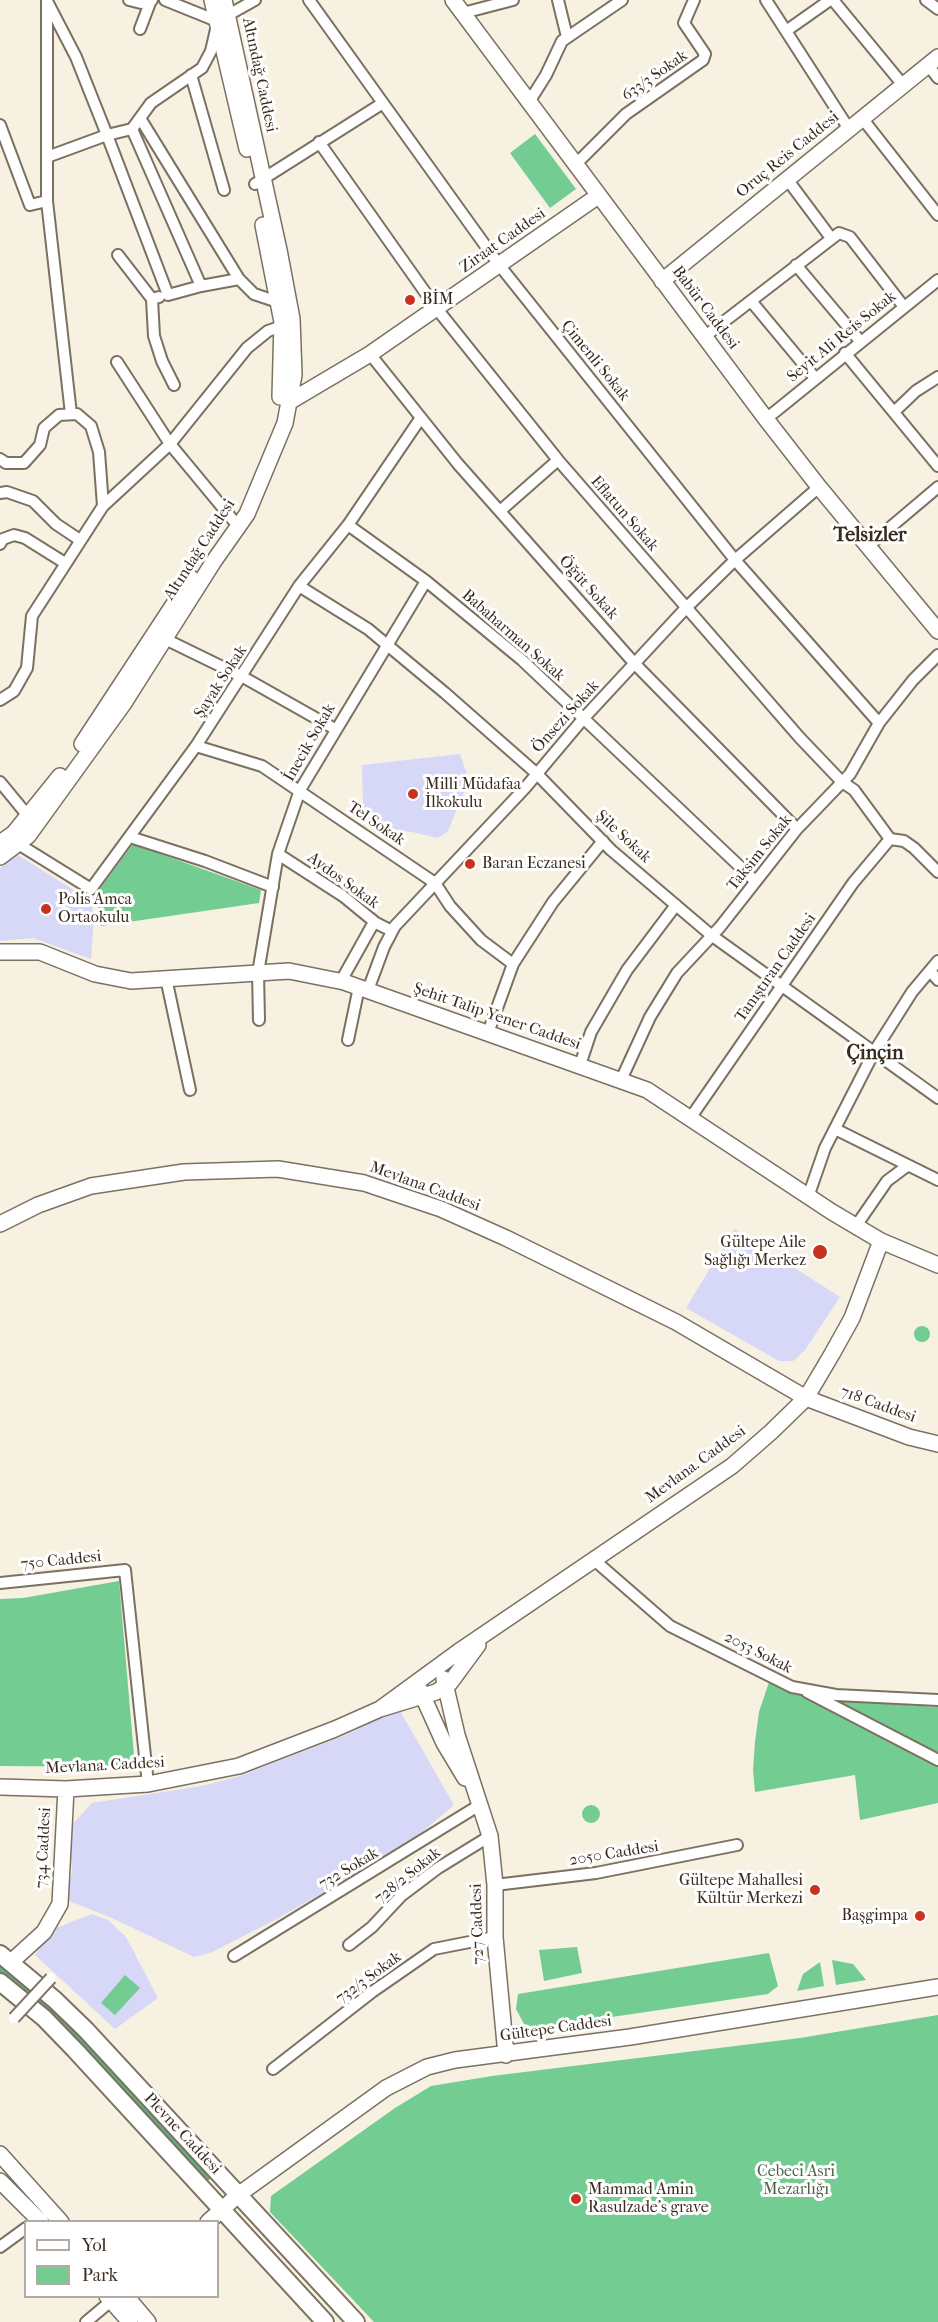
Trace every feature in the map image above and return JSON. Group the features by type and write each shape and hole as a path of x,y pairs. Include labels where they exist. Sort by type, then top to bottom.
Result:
{"main road":[{"name":"Plevne Caddesi","path":"5,1958 86,2030 356,2322"},
{"name":"Plevne Caddesi","path":"0,1982 44,2018 75,2050 326,2322"}],"street":[{"path":"47,0 76,57 168,295"},
{"path":"47,0 47,201 71,414"},
{"path":"129,0 141,3 152,0"},
{"path":"140,29 152,0"},
{"path":"165,0 223,12 255,0"},
{"name":"Altındağ Caddesi","path":"0,843 28,816 70,762 155,632 233,520 273,428 288,372 292,319 259,182 223,12 212,0"},
{"name":"Çimenli Sokak","path":"309,0 500,266 735,560 879,723"},
{"name":"Babür Caddesi","path":"453,0 766,419 867,547 938,631"},
{"path":"463,13 513,0"},
{"path":"558,0 567,38"},
{"path":"529,102 546,75 556,50 567,38 622,0"},
{"name":"633/3 Sokak","path":"575,165 626,114 703,60 705,54 684,23 694,0"},
{"path":"766,0 849,129"},
{"path":"786,31 832,0 903,85"},
{"path":"926,0 938,9"},
{"path":"47,157 107,135 132,129 151,104 202,68 211,51 223,12"},
{"path":"933,61 938,78"},
{"name":"Oruç Reis Caddesi","path":"662,280 933,61"},
{"path":"191,75 224,190"},
{"path":"259,182 383,103"},
{"path":"140,118 239,279 254,294 278,302"},
{"path":"862,118 938,214"},
{"path":"0,125 30,205 47,201"},
{"path":"132,129 201,286"},
{"name":"Eflatun Sokak","path":"319,142 437,309 558,460 685,609 842,782 854,790 865,802 890,839"},
{"path":"787,179 831,238"},
{"name":"Altındağ Caddesi","path":"0,857 20,844 124,703 247,514 276,448 289,402 288,372 259,182"},
{"name":"Ziraat Caddesi","path":"289,402 370,354 598,196"},
{"path":"704,338 839,233 847,234 904,307"},
{"path":"118,255 152,298 154,336 162,361 174,385"},
{"path":"795,266 860,341"},
{"path":"152,298 239,279"},
{"name":"Seyit Ali Reis Sokak","path":"766,419 938,280"},
{"path":"751,301 815,378"},
{"path":"0,700 14,691 27,668 32,616 103,506 170,444 248,348 268,331 282,326"},
{"path":"845,353 938,466"},
{"name":"Öğüt Sokak","path":"370,354 420,419 635,664 797,829"},
{"path":"117,362 170,444 233,520"},
{"name":"Ziraat Caddesi","path":"288,372 337,373"},
{"path":"894,412 916,391 938,377"},
{"path":"0,459 6,463 24,463 40,446 44,428 59,415 77,414 91,426 99,452 103,506"},
{"name":"Şayak Sokak","path":"20,844 91,890 196,746 243,677 299,586 348,525 420,419"},
{"path":"500,511 558,460"},
{"name":"Önsezi Sokak","path":"348,1040 364,989 392,931 685,609 735,560 819,487"},
{"path":"867,547 938,487"},
{"path":"0,493 7,492 33,501 56,524 80,540"},
{"name":"Babaharman Sokak","path":"348,525 426,581 522,660 583,719 668,795 754,880"},
{"path":"0,544 3,539 14,535 65,563"},
{"name":"İnecik Sokak","path":"259,1020 258,973 278,854 300,790 426,581"},
{"name":"Şile Sokak","path":"299,586 368,629 387,644 536,773 603,841 711,935 938,1098"},
{"path":"165,639 243,677 335,729"},
{"name":"Taksim Sokak","path":"621,1080 663,995 691,955 711,935 797,829 854,768 879,723 913,680 938,655"},
{"name":"Tel Sokak","path":"196,746 262,766 300,790 435,883 450,906 481,940 513,964"},
{"path":"0,782 28,816"},
{"path":"130,837 205,861 273,887"},
{"path":"890,839 904,841 938,872"},
{"name":"Tanıştıran Caddesi","path":"691,1118 853,883 890,839"},
{"path":"488,1033 513,964 553,902 603,841"},
{"name":"Aydos Sokak","path":"278,854 392,931"},
{"path":"580,1065 591,1032 627,970 676,905"},
{"path":"341,981 374,921"},
{"name":"Şehit Talip Yener Caddesi","path":"0,952 40,952 95,974 121,980 300,972 341,981 580,1065 654,1094 808,1197 880,1241 938,1265"},
{"path":"808,1197 825,1148 874,1052 912,992 938,961"},
{"path":"930,971 938,980"},
{"path":"166,978 190,1090"},
{"path":"835,1129 938,1180"},
{"path":"856,1226 887,1181 908,1166"},
{"name":"Mevlana Caddesi","path":"0,1224 38,1205 92,1186 184,1172 278,1169 364,1183 441,1209 506,1238 704,1337 806,1398"},
{"name":"Mevlana. Caddesi","path":"420,1690 440,1665 732,1466 806,1398 852,1318 880,1241"},
{"name":"718 Caddesi","path":"806,1398 909,1437 938,1443"},
{"name":"2053 Sokak","path":"593,1559 670,1626 792,1687 836,1695 938,1700"},
{"name":"750 Caddesi","path":"0,1583 125,1570 148,1784"},
{"name":"Mevlana. Caddesi","path":"0,1787 66,1789 148,1784 239,1766 335,1729 420,1690 446,1686 488,1632"},
{"name":"727 Caddesi","path":"440,1665 476,1800 490,1836 495,1885 495,1937 506,2055"},
{"path":"805,1689 810,1696 938,1760"},
{"name":"727 Caddesi","path":"420,1690 444,1743 476,1800"},
{"name":"734 Caddesi","path":"5,1958 44,1932 60,1904 66,1789"},
{"name":"732 Sokak","path":"234,1956 476,1800"},
{"name":"728/2 Sokak","path":"349,1945 429,1875 490,1836"},
{"name":"2050 Caddesi","path":"495,1885 608,1871 737,1845"},
{"name":"732/3 Sokak","path":"273,2069 372,1992 434,1949 495,1937"},
{"path":"14,2018 51,1978"},
{"name":"Gültepe Caddesi","path":"210,2220 238,2195 407,2075 440,2063 506,2055 938,1987"},
{"path":"0,2154 17,2169 59,2220"},
{"path":"0,2181 32,2220"},
{"path":"0,2247 24,2229"},
{"path":"86,2322 114,2298"},
{"path":"114,2298 130,2322"},
{"path":"114,2298 148,2322"}],"shaded area":[{"name":"Milli Müdafaa İlkokulu","path":"460,754 469,780 448,831 438,838 412,832 368,827 363,807 362,765"},
{"name":"Polis Amca Ortaokulu","path":"18,855 91,901 94,917 91,959 33,938 0,941 0,868"},
{"path":"734,1229 840,1297 805,1350 793,1361 779,1361 686,1308"},
{"path":"399,1709 454,1805 422,1832 352,1876 275,1920 210,1953 194,1957 112,1918 67,1900 72,1871 68,1829 92,1803 202,1786 240,1776 346,1735"},
{"path":"92,1914 108,1920 126,1937 158,1998 115,2029 35,1955 51,1930"}],"green space":[{"path":"535,134 576,189 550,208 510,153"},
{"path":"133,844 261,890 259,903 101,926 96,894"},
{"path":"922,1326 930,1334 922,1342 914,1334"},
{"path":"119,1581 135,1767 0,1766 0,1599 23,1598"},
{"path":"769,1682 824,1700 938,1707 938,1803 860,1820 855,1775 755,1792 753,1770 755,1742 759,1712"},
{"path":"587,1805 595,1805 600,1810 598,1821 587,1823 582,1818 582,1810"},
{"path":"577,1947 582,1973 544,1981 539,1950"},
{"path":"769,1953 778,1986 768,1994 537,2028 524,2024 516,2009 518,1994"},
{"path":"832,1960 853,1964 866,1980 836,1985"},
{"path":"820,1962 824,1986 797,1991 803,1974"},
{"path":"0,1964 77,2032 212,2178 207,2181 84,2049 0,1973"},
{"path":"125,1975 140,1988 115,2015 101,2003"},
{"name":"Cebeci Asri Mezarlığı","path":"938,2015 938,2322 374,2322 270,2212 271,2196 395,2108 431,2086 492,2076 800,2038"}],"place":[{"name":"BİM","path":"410,300"},
{"name":"Milli Müdafaa İlkokulu","path":"413,794"},
{"name":"Baran Eczanesi","path":"470,864"},
{"name":"Polis Amca Ortaokulu","path":"46,909"},
{"name":"Gültepe Aile Sağlığı Merkez","path":"820,1252"},
{"name":"Gültepe Mahallesi Kültür Merkezi","path":"815,1890"},
{"name":"Başgimpa","path":"920,1916"},
{"name":"Mammad Amin Rasulzade's grave","path":"576,2199"}],"district":[{"name":"Telsizler","path":"870,536"},
{"name":"Çinçin","path":"875,1054"}]}
